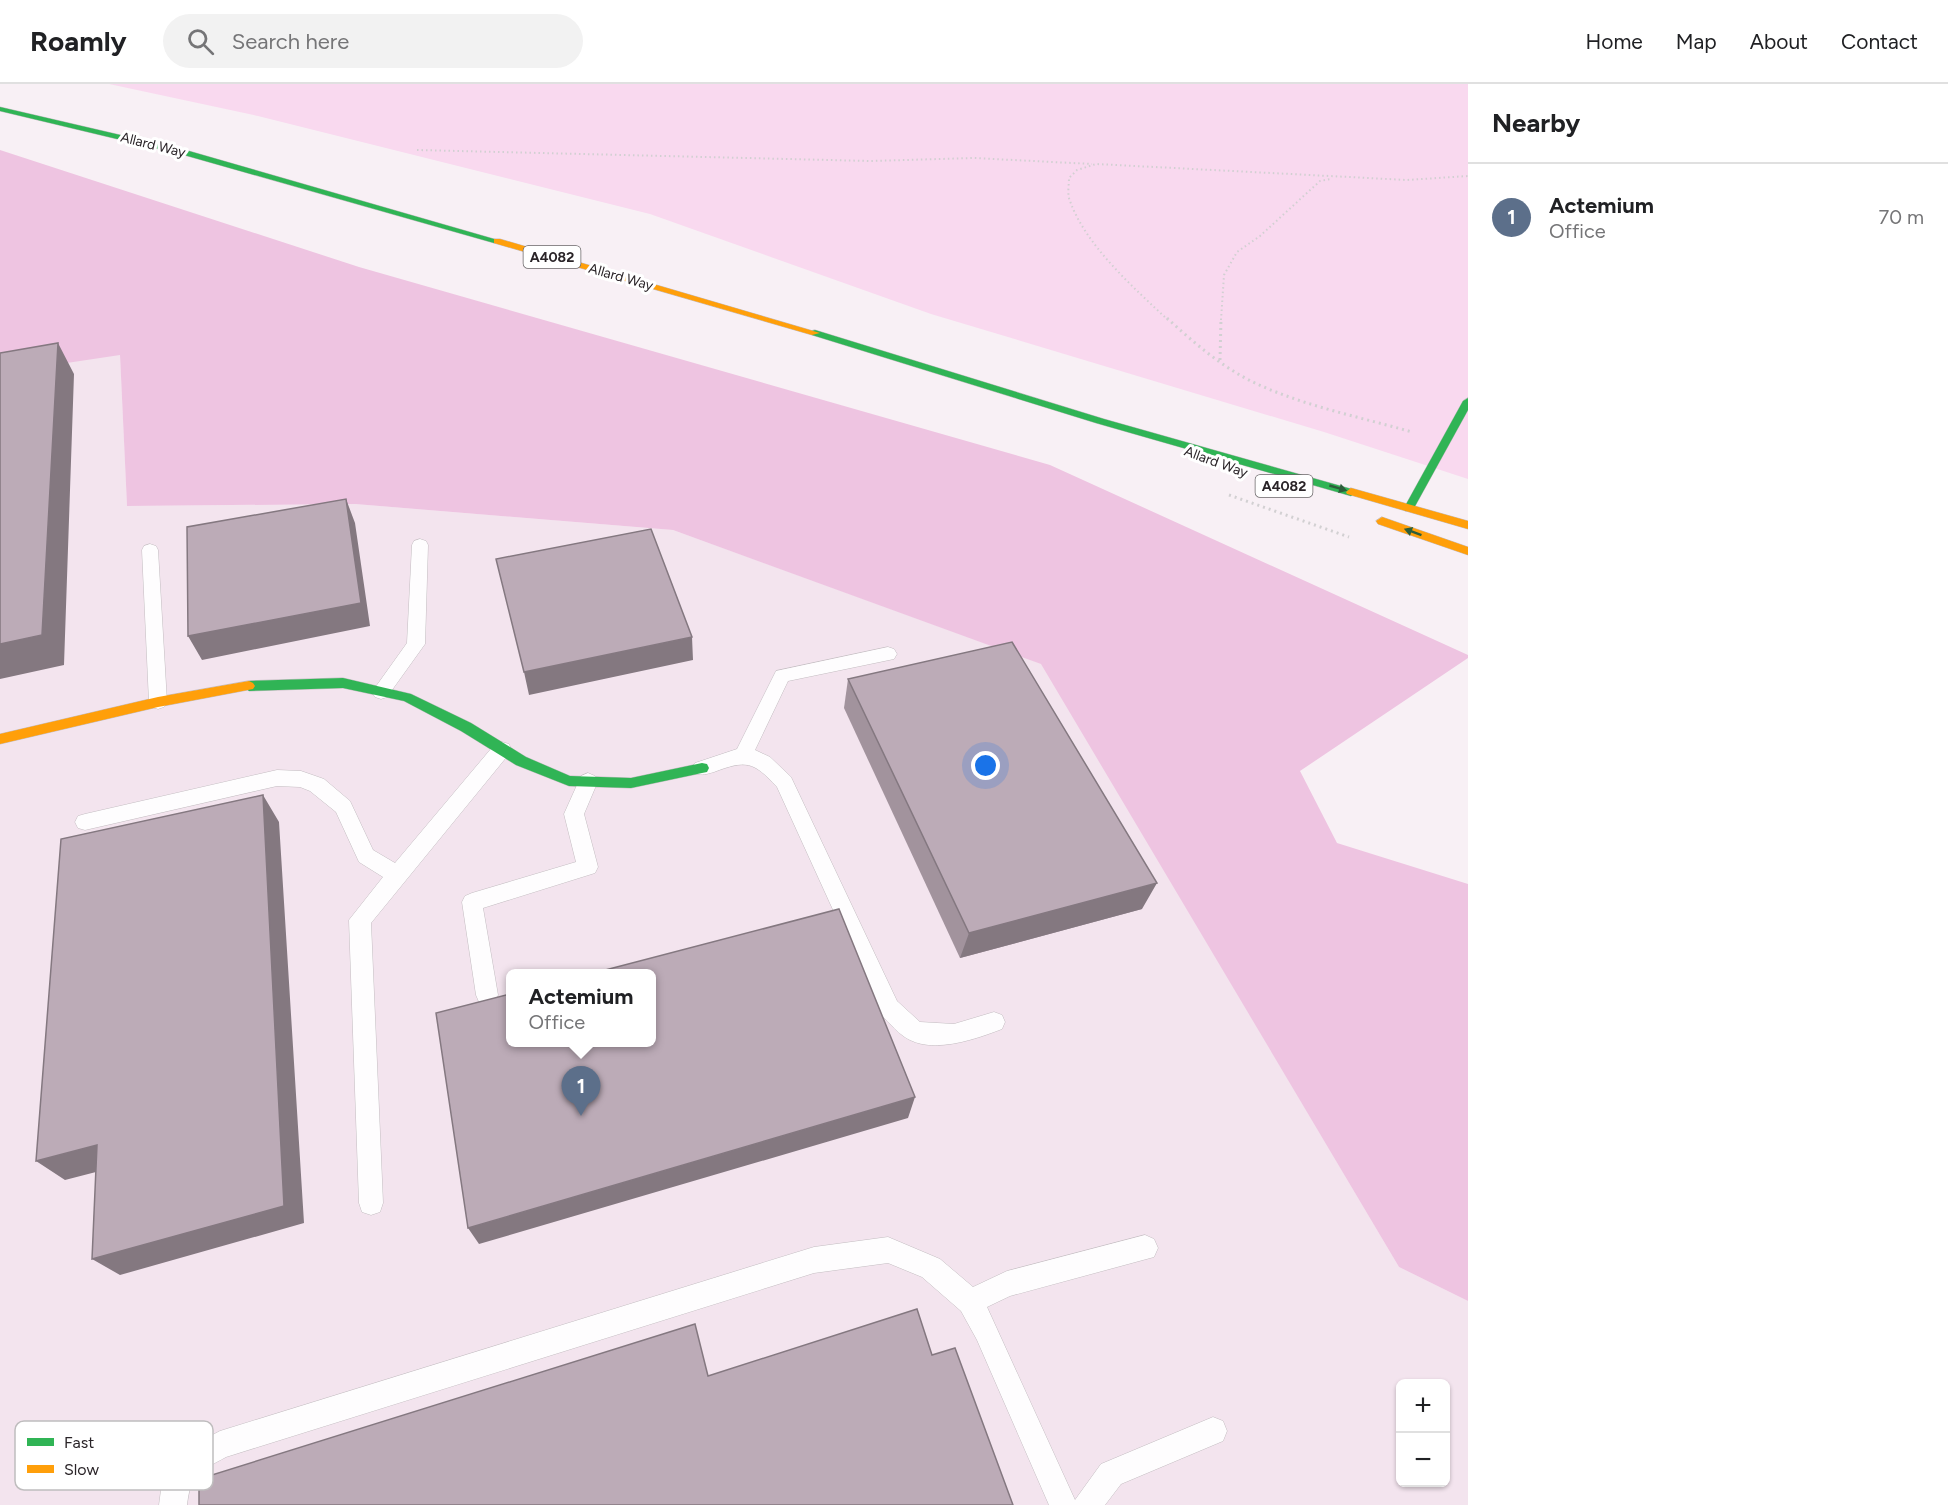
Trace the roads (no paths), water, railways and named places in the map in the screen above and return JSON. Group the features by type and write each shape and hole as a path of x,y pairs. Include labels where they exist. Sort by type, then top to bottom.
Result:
{"main road":[{"name":"Allard Way","path":"0,109 186,153 397,212 780,322 1100,421 1468,525"},
{"path":"1410,508 1468,401"},
{"name":"Allard Way","path":"1100,421 1300,492"},
{"path":"1368,516 1468,552"},
{"path":"0,739 158,702 262,684 343,683 407,697 521,761 569,781 631,783 702,768"}],"lane":[{"path":"381,692 416,644 420,545"},
{"path":"150,550 158,702"},
{"path":"744,754 782,676 888,654"},
{"path":"371,1203 360,920 502,749"},
{"path":"702,768 744,754 767,762 784,782 889,1008 915,1032 954,1035 994,1022"},
{"path":"85,822 277,778 301,779 317,785 343,807 366,856 398,875"},
{"path":"487,995 472,902 588,867 574,814 588,781"},
{"path":"970,1302 1008,1284 1145,1248"},
{"path":"213,1449 814,1260 888,1250 931,1268 970,1302 986,1331 1063,1505"},
{"path":"1088,1505 1111,1474 1213,1431"},
{"path":"173,1505 175,1490"}],"place":[{"name":"Actemium","path":"581,1116"}]}
